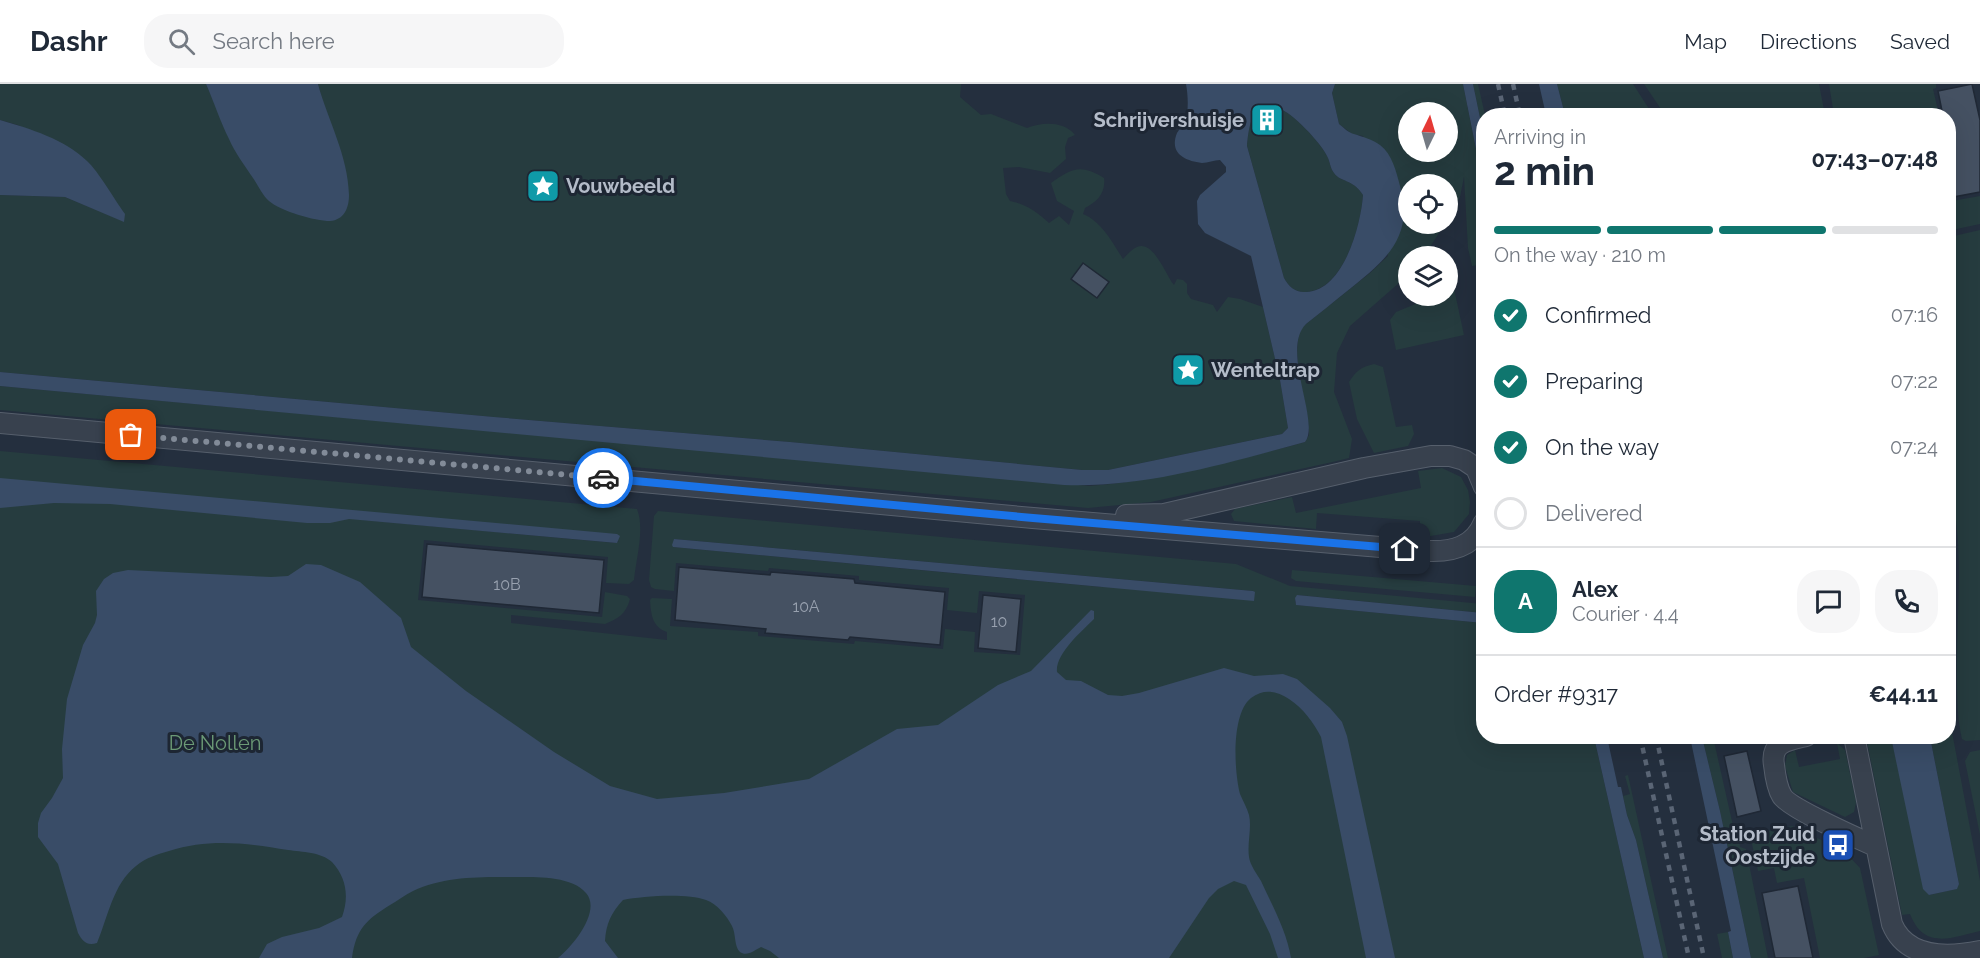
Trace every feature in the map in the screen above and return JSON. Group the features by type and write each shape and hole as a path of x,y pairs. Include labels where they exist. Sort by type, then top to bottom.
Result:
{"street":[{"path":"0,423 1033,518 1440,552 1467,545 1476,537"},
{"path":"1033,518 1164,514 1364,468 1431,456 1450,456 1464,460 1476,468"},
{"path":"1778,744 1773,753 1781,795 1795,806 1875,846"},
{"path":"1856,744 1892,924 1904,947 1912,952 1936,957 1980,951"}],"green space":[{"path":"0,84 206,84 218,111 293,213 330,221 323,102 318,84 961,84 960,97 981,115 991,114 1027,128 1046,124 1059,125 1075,135 1068,138 1065,147 1066,159 1050,173 1019,167 1003,168 1006,194 1010,201 1031,209 1049,223 1059,216 1069,225 1074,211 1057,201 1051,183 1071,171 1082,169 1089,171 1104,178 1104,188 1097,200 1085,208 1083,214 1101,227 1123,259 1137,247 1143,246 1149,249 1159,260 1174,285 1177,279 1183,280 1187,284 1187,293 1191,299 1213,305 1217,312 1228,297 1263,307 1280,380 1288,428 1282,434 1108,470 1082,470 0,372 0,195 65,197 123,221 89,163 18,125 0,120"},
{"path":"1335,84 1463,84 1476,149 1476,266 1472,266 1468,248 1464,177 1458,201 1458,174 1398,174 1398,234 1438,234 1431,246 1398,246 1398,284 1350,326 1337,353 1334,392 1352,439 1349,458 1151,502 1088,508 0,410 0,386 1090,486 1164,476 1305,442 1309,435 1298,368 1297,354 1301,328 1388,256 1363,136 1352,134 1339,124 1332,93"},
{"path":"1473,84 1478,84 1483,108 1478,108"},
{"path":"1557,84 1633,84 1648,108 1563,108"},
{"path":"1644,84 1819,84 1824,108 1660,108"},
{"path":"1829,84 1936,84 1936,88 1933,89 1937,108 1833,108"},
{"path":"1259,107 1278,108 1298,122 1324,150 1334,173 1355,186 1363,195 1359,223 1348,254 1340,268 1331,280 1319,288 1306,292 1299,292 1291,287 1284,278 1247,146 1252,120"},
{"path":"1980,196 1980,224 1956,229 1956,200"},
{"path":"1980,230 1980,740 1962,739 1959,723 1956,236"},
{"path":"1411,306 1458,306 1464,335 1396,350 1390,320 1396,312"},
{"path":"1374,364 1383,367 1396,427 1412,425 1414,434 1408,446 1374,453 1357,419 1349,382 1359,370"},
{"name":"De Nollen","path":"0,451 637,509 640,526 639,544 634,580 629,584 606,583 608,557 424,540 418,600 602,617 605,592 627,596 630,599 621,615 605,624 511,615 511,623 667,640 667,632 658,627 653,619 650,600 652,598 672,599 670,626 758,632 758,636 854,644 855,641 943,649 945,629 975,632 974,652 1020,655 1025,595 979,591 977,613 947,610 949,588 859,580 859,576 676,563 674,591 655,589 651,587 649,580 654,516 658,511 1236,564 1290,586 1476,603 1476,612 1298,595 1295,602 1297,605 1476,622 1476,744 1596,744 1644,958 0,958","holes":["352,519 619,541 616,543","674,539 1253,591 1255,593 1103,584 1101,587 673,547"]},
{"path":"1442,468 1461,477 1468,490 1469,514 1454,532 1419,538 1420,521 1317,513 1316,529 1234,521 1231,514 1235,509 1292,497 1296,513 1421,488 1418,471"},
{"path":"1292,570 1476,586 1475,597 1296,581 1291,578"},
{"path":"1704,744 1715,744 1734,830 1738,829 1740,847 1746,849 1768,958 1751,958"},
{"path":"1837,744 1845,750 1856,802 1854,812 1845,817 1793,792 1785,766 1787,755 1795,750 1799,767 1840,759"},
{"path":"1867,744 1893,744 1929,895 1956,889 1959,884 1931,744 1954,744 1980,881 1980,931 1939,939 1923,933 1910,914 1902,915"},
{"path":"1980,750 1980,835 1965,761 1970,752"},
{"path":"1628,775 1668,958 1663,958 1636,840 1627,815 1623,796 1630,794 1625,776"},
{"path":"1792,826 1796,828 1794,834 1808,841 1811,835 1844,851 1860,868 1879,955 1864,958 1820,958 1804,878 1777,883 1774,868 1758,871 1750,835"},
{"path":"1728,932 1733,958 1722,958 1717,934"}],"water":[{"path":"206,84 318,84 348,180 349,200 342,216 330,221 316,219 289,212 269,201 234,149"},
{"path":"1186,84 1335,84 1332,93 1339,124 1350,133 1380,145 1391,158 1398,179 1399,234 1392,248 1360,281 1306,324 1299,336 1298,367 1309,432 1305,442 1216,466 1125,482 1064,485 0,386 0,372 1082,470 1108,470 1282,434 1288,428 1280,380 1251,256 1205,233 1198,224 1197,201 1200,195 1226,172 1226,167 1220,160 1202,163 1184,158 1175,146 1177,133 1186,118 1188,103","holes":["1260,107 1271,107 1284,111 1313,136 1324,150 1334,173 1355,186 1363,195 1359,222 1340,269 1319,289 1306,292 1299,292 1291,287 1284,278 1247,146 1249,130 1257,110"]},
{"path":"1463,84 1473,84 1478,108 1476,108 1476,149"},
{"path":"1539,84 1557,84 1563,108 1544,108"},
{"path":"0,120 46,136 78,153 92,166 125,214 124,222 65,197 0,195"},
{"path":"0,478 620,536 617,543 349,519 330,523 307,523 110,504 54,503 0,508"},
{"path":"674,539 1255,592 1254,601 673,547"},
{"name":"De Nollen","path":"306,564 321,565 360,582 401,618 411,647 466,691 554,752 610,786 657,799 724,793 809,779 897,729 938,725 998,685 1031,671 1091,610 1094,611 1094,619 1065,650 1060,658 1057,672 1066,680 1081,681 1108,695 1122,696 1139,693 1224,668 1254,676 1283,674 1297,679 1330,708 1342,722 1347,736 1395,958 1366,958 1321,737 1299,707 1284,696 1270,692 1251,698 1240,717 1237,729 1236,772 1240,794 1250,820 1250,860 1279,919 1291,958 1278,958 1270,934 1246,885 1234,881 1218,889 1209,898 1169,958 779,958 761,947 748,953 740,952 732,926 718,907 706,900 677,896 653,896 623,900 615,910 610,919 605,941 618,958 558,958 571,946 588,919 590,901 586,893 573,884 556,879 494,877 439,882 410,893 368,921 359,932 352,958 259,958 267,944 282,937 319,928 342,917 346,903 344,881 332,862 317,854 228,843 184,847 156,855 140,863 128,873 116,891 97,943 86,942 78,933 58,864 38,837 38,823 41,813 63,778 62,749 67,699 83,645 95,623 96,591 104,579 113,573 128,570 271,577 288,576"},
{"path":"1297,595 1476,612 1476,622 1296,605"},
{"path":"1596,744 1609,744 1618,787 1621,787 1627,815 1636,840 1663,958 1644,958"},
{"path":"1691,744 1704,744 1751,958 1733,958 1728,932 1731,931"},
{"path":"1892,744 1931,744 1959,884 1957,889 1929,895 1923,889"}],"building":[{"path":"1972,84 1980,120 1980,192 1956,196 1956,108 1941,108 1938,91"},
{"path":"1083,263 1109,282 1097,298 1071,279"},
{"path":"427,544 604,560 599,613 422,597"},
{"path":"679,567 854,579 855,583 945,592 940,645 850,637 848,640 765,633 766,629 675,620"},
{"path":"983,595 1021,599 1016,652 978,648"},
{"path":"1747,751 1761,811 1737,817 1724,756"},
{"path":"1798,886 1813,958 1775,958 1762,893"}],"railway":[{"path":"1498,84 1503,108"},
{"path":"1513,84 1518,108"},
{"path":"1642,744 1689,958"},
{"path":"1658,744 1704,958"}],"way so far":[{"path":"131,435 603,478"}],"place":[{"name":"Schrijvershuisje","path":"1267,120"},
{"name":"Vouwbeeld","path":"543,186"},
{"name":"Wenteltrap","path":"1188,370"},
{"name":"Station Zuid Oostzijde","path":"1838,845"}],"route":[{"path":"603,478 1033,518 1405,549"}]}
